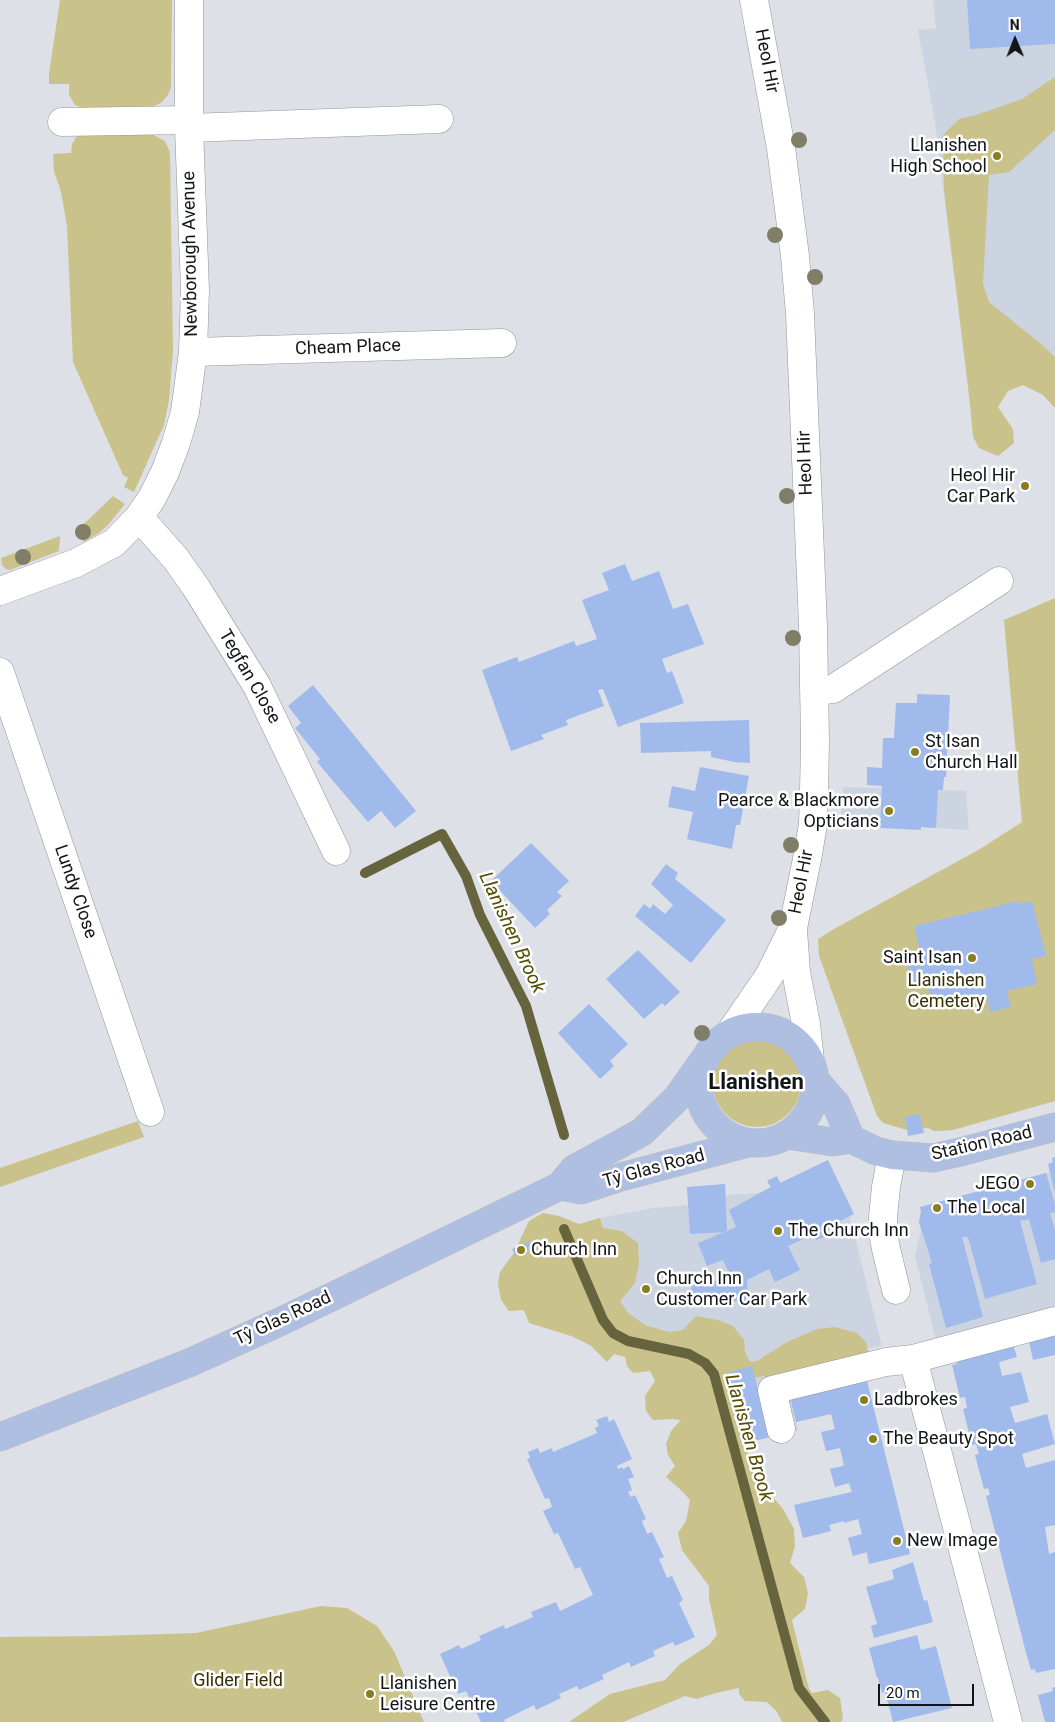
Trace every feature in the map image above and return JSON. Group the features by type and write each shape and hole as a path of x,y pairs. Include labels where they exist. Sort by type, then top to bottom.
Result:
{"main road":[{"path":"787,1135 833,1142 851,1139 836,1104 812,1071 799,1045 777,1030 761,1027 741,1029 730,1033 714,1046 703,1061 698,1081 700,1101 706,1114 718,1129 729,1137 748,1143 774,1141 794,1130 807,1115 813,1100 812,1071"},
{"name":"Tŷ Glas Road","path":"0,1437 189,1363 286,1319 560,1186 574,1169 642,1132 676,1098 703,1061"},
{"name":"Station Road","path":"851,1139 876,1151 892,1155 933,1158 1055,1127"},
{"name":"Tŷ Glas Road","path":"560,1186 581,1190 621,1176 748,1143"}],"street":[{"name":"Newborough Avenue","path":"0,591 76,562 114,543 139,517 152,498 165,472 176,443 185,412 193,352 196,290 189,124 189,0"},
{"name":"Heol Hir","path":"730,1033 769,976 793,928 812,824 815,749 800,314 795,256 778,130 754,0"},
{"path":"62,122 189,124 439,119"},
{"name":"Cheam Place","path":"193,352 502,343"},
{"name":"Tegfan Close","path":"139,517 176,559 197,589 257,686 336,850"},
{"path":"814,691 833,689 999,581"},
{"name":"Lundy Close","path":"0,672 150,1112"},
{"name":"Heol Hir","path":"793,928 796,972 806,1024 812,1071"},
{"path":"892,1155 886,1187 883,1232 896,1290"},
{"path":"781,1429 772,1390 886,1362 913,1359 1055,1321"},
{"path":"913,1359 1008,1722"}],"shaded area":[{"name":"Llanishen High School","path":"933,0 1055,0 1055,357 1045,347 954,277 935,122 918,30 936,28"},
{"path":"843,787 966,791 969,830 840,823"},
{"path":"1055,1157 1055,1312 937,1344 915,1256 921,1229 919,1222 920,1207 1050,1172 1053,1162 1052,1158"},
{"path":"828,1160 854,1214 850,1216 882,1346 859,1350 910,1554 869,1564 866,1553 853,1556 848,1538 862,1534 858,1519 830,1525 831,1531 803,1538 794,1505 852,1492 849,1483 835,1487 830,1469 844,1465 840,1448 826,1451 821,1432 835,1429 831,1414 797,1422 798,1430 746,1443 727,1373 705,1344 645,1325 610,1307 611,1254 600,1218 653,1208 688,1205 687,1187 725,1184 726,1195 759,1193 770,1187 767,1181 777,1176 781,1183"}],"green space":[{"path":"60,0 172,0 171,87 168,95 161,103 152,107 86,109 75,105 69,95 69,84 49,84"},
{"path":"1055,77 1055,130 1009,172 989,175 983,284 989,302 1055,357 1055,408 1043,395 1023,385 1008,391 998,407 1013,429 1014,443 998,456 979,448 973,437 944,190 943,135 959,119 1022,99"},
{"path":"148,132 165,141 170,152 173,350 169,400 164,425 134,492 124,487 128,478 123,475 73,362 67,226 61,192 54,171 53,154 71,153 72,144 77,136 86,133"},
{"path":"113,496 125,504 108,525 84,542 77,534 76,529"},
{"path":"60,536 59,551 10,570 2,565 1,558"},
{"name":"Llanishen Cemetery","path":"1055,598 1055,1101 953,1130 934,1131 928,1128 907,1130 883,1123 877,1116 819,956 818,939 980,849 1022,822 1004,620"},
{"path":"757,1039 774,1042 788,1052 798,1066 801,1083 798,1100 788,1114 774,1124 757,1127 740,1124 726,1114 716,1100 713,1083 716,1066 726,1052 740,1042"},
{"path":"138,1121 144,1137 0,1187 0,1168"},
{"path":"543,1213 559,1216 579,1224 600,1218 603,1228 622,1231 638,1243 639,1264 635,1283 620,1301 628,1313 645,1325 669,1332 683,1330 696,1316 718,1320 733,1326 744,1340 745,1352 750,1362 757,1361 787,1342 817,1329 835,1327 857,1333 866,1342 868,1351 866,1357 773,1382 764,1376 750,1379 735,1401 754,1477 783,1509 794,1529 795,1546 790,1563 804,1577 808,1593 805,1609 792,1620 809,1689 812,1693 828,1690 840,1698 843,1718 841,1722 782,1722 777,1712 767,1702 745,1701 739,1694 739,1688 697,1699 685,1696 623,1722 569,1722 610,1694 665,1680 680,1664 709,1645 717,1635 709,1599 709,1586 682,1550 678,1533 686,1521 690,1500 666,1477 675,1466 668,1455 666,1444 671,1431 681,1420 653,1420 646,1411 645,1396 655,1381 650,1371 633,1373 627,1366 625,1357 614,1354 607,1362 590,1345 571,1336 529,1323 524,1310 509,1311 501,1300 498,1283 500,1272 514,1253 529,1221"},
{"name":"Glider Field","path":"321,1606 347,1608 377,1626 394,1651 424,1722 0,1722 0,1637 196,1633"}],"building":[{"path":"967,0 1055,0 1055,44 970,49"},
{"path":"625,564 632,581 659,571 673,609 688,604 704,644 662,659 667,673 672,671 684,703 618,727 603,689 598,690 604,706 566,720 568,725 541,735 544,739 511,751 482,670 517,657 519,662 574,641 576,646 597,639 582,600 609,590 602,573"},
{"path":"313,685 416,811 395,828 381,811 368,822 317,762 320,759 295,728 301,723 288,706"},
{"name":"St Isan Church Hall","path":"917,694 950,695 946,777 944,777 943,790 938,790 936,828 921,827 921,830 880,828 882,786 867,785 867,767 882,768 883,738 894,738 896,703 917,703"},
{"path":"749,720 750,763 711,757 711,751 641,753 640,723"},
{"path":"700,767 749,776 740,825 736,825 732,849 687,839 693,812 668,807 672,786 695,791"},
{"path":"531,843 569,881 557,892 562,896 547,910 550,914 535,928 491,881"},
{"path":"666,864 678,873 675,879 726,920 691,963 635,916 644,904 650,909 653,904 665,914 673,905 651,884"},
{"name":"Saint Isan","path":"1019,901 1019,904 1032,901 1046,956 1032,959 1037,984 1006,991 1011,1007 990,1012 986,996 949,1005 948,1000 932,1004 926,980 912,984 905,955 920,952 914,926"},
{"path":"638,950 680,992 665,1006 662,1003 644,1019 606,979"},
{"path":"589,1004 628,1044 610,1061 614,1066 600,1079 558,1033"},
{"path":"920,1114 924,1133 908,1136 905,1117"},
{"path":"1055,1157 1054,1190 1048,1164 1053,1162 1052,1158"},
{"name":"The Church Inn","path":"828,1160 854,1214 824,1229 827,1236 816,1240 814,1234 788,1246 800,1270 775,1282 769,1269 747,1280 748,1301 692,1303 691,1282 732,1280 723,1260 707,1266 698,1243 736,1227 729,1210 771,1187 767,1181 777,1176 780,1183"},
{"path":"1046,1173 1055,1204 1055,1212 1050,1213 1055,1230 1055,1259 1041,1263 1029,1219 1020,1221 1037,1284 985,1299 968,1237 962,1237 983,1317 946,1328 929,1264 932,1263 919,1222 920,1207"},
{"path":"725,1184 727,1232 690,1234 687,1187"},
{"path":"529,1242 532,1249 515,1255 512,1249"},
{"path":"1055,1330 1055,1355 1033,1360 1028,1337"},
{"path":"1012,1341 1017,1357 999,1362 1002,1376 1021,1372 1029,1402 1010,1407 1015,1423 1047,1414 1055,1444 1022,1454 1026,1468 1055,1460 1055,1525 1045,1527 1049,1554 1055,1552 1055,1669 1036,1673 1035,1669 1031,1670 1025,1649 986,1496 990,1495 988,1488 984,1489 975,1455 979,1454 976,1444 972,1445 963,1409 967,1408 965,1397 960,1398 952,1365 957,1364 954,1355"},
{"path":"752,1366 770,1437 746,1443 727,1373"},
{"path":"866,1377 910,1554 869,1564 867,1552 853,1556 848,1538 862,1534 858,1519 829,1525 831,1531 803,1538 794,1505 852,1492 849,1483 835,1487 830,1469 844,1466 840,1448 826,1451 821,1432 835,1429 831,1414 796,1422 790,1396"},
{"path":"607,1416 609,1422 614,1419 632,1459 617,1466 618,1469 629,1466 634,1477 628,1479 632,1490 628,1492 631,1497 635,1495 646,1519 642,1521 647,1534 652,1532 664,1557 659,1559 667,1578 672,1576 683,1600 679,1603 695,1637 675,1646 673,1642 653,1651 655,1656 631,1667 629,1662 602,1675 604,1679 579,1690 577,1686 559,1694 561,1698 536,1710 534,1705 504,1720 505,1722 481,1722 466,1691 458,1694 440,1654 459,1645 461,1649 481,1640 479,1636 504,1625 505,1629 533,1617 531,1612 556,1602 560,1611 593,1595 580,1567 575,1569 558,1533 554,1534 543,1511 552,1507 549,1498 545,1499 527,1459 530,1458 528,1452 538,1448 540,1453 552,1448 553,1452 597,1433 595,1428 599,1426 596,1420"},
{"path":"913,1562 924,1601 927,1600 933,1622 874,1638 871,1626 877,1624 866,1587 894,1579 892,1570"},
{"path":"917,1635 921,1650 936,1646 952,1708 893,1722 885,1692 882,1693 877,1678 869,1648"},
{"path":"1055,1687 1055,1722 1045,1722 1038,1695 1053,1691 1052,1688"}],"waterway":[{"name":"Llanishen Brook","path":"365,873 442,834 466,876 480,915 526,1006 564,1135"},
{"name":"Llanishen Brook","path":"564,1229 603,1320 613,1333 628,1341 689,1354 705,1363 714,1374 799,1688 825,1722"}],"place":[{"name":"Llanishen High School","path":"997,156"},
{"name":"Heol Hir Car Park","path":"1025,486"},
{"name":"St Isan Church Hall","path":"915,752"},
{"name":"Pearce & Blackmore Opticians","path":"889,811"},
{"name":"Saint Isan","path":"972,958"},
{"name":"JEGO","path":"1030,1184"},
{"name":"The Local","path":"937,1208"},
{"name":"The Church Inn","path":"778,1231"},
{"name":"Church Inn","path":"521,1250"},
{"name":"Church Inn Customer Car Park","path":"646,1289"},
{"name":"Ladbrokes","path":"864,1400"},
{"name":"The Beauty Spot","path":"873,1439"},
{"name":"New Image","path":"897,1541"},
{"name":"Llanishen Leisure Centre","path":"370,1694"}],"district":[{"name":"Llanishen","path":"756,1083"}]}
